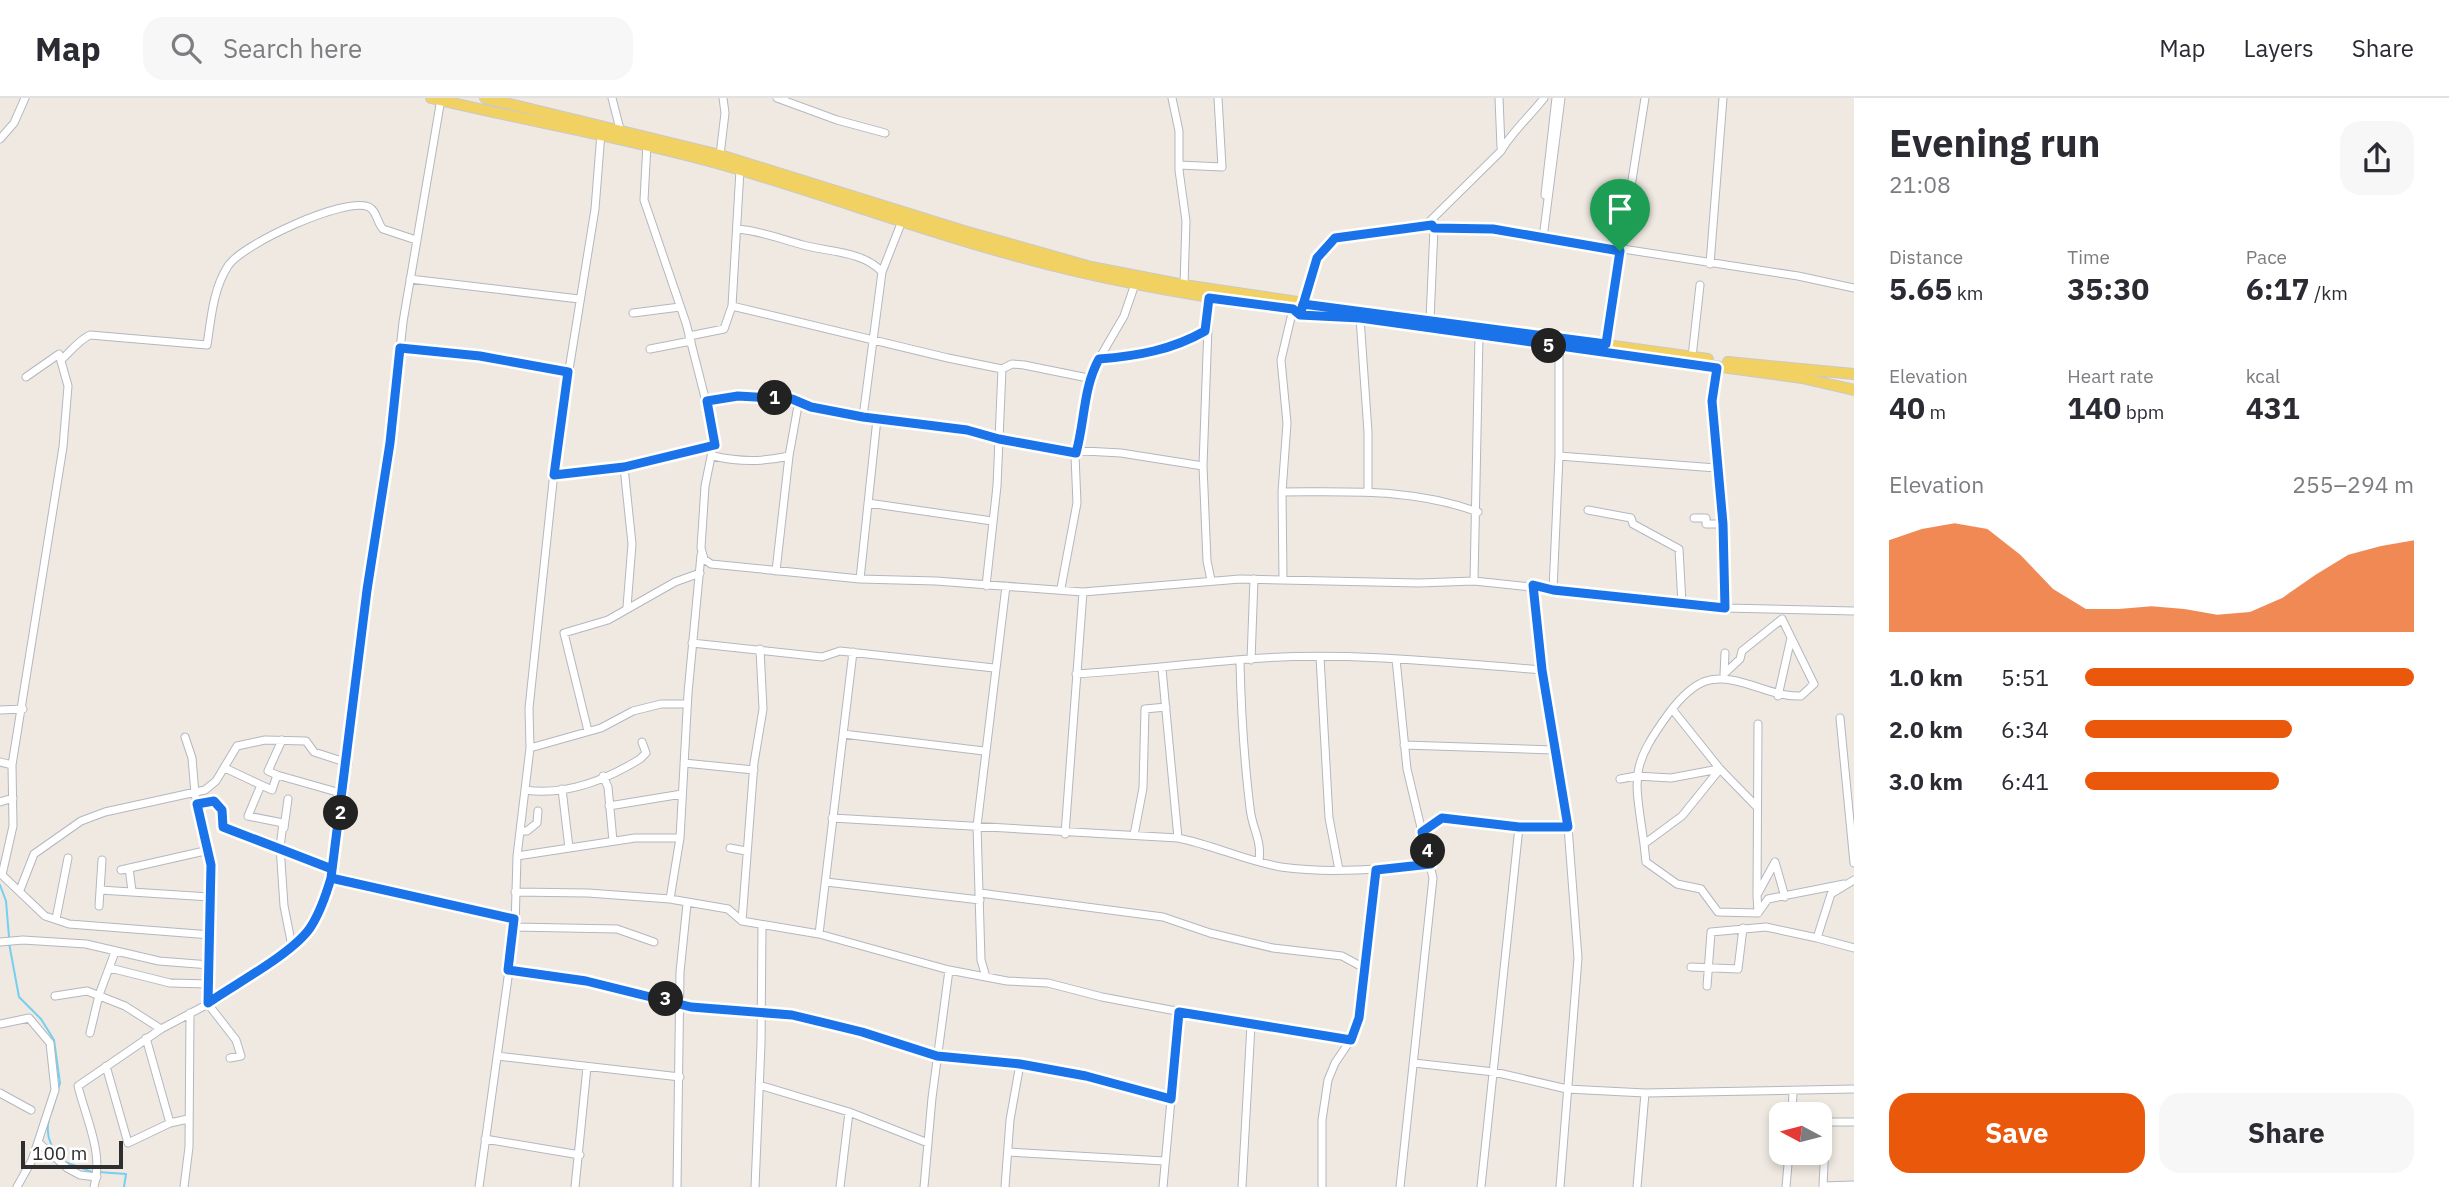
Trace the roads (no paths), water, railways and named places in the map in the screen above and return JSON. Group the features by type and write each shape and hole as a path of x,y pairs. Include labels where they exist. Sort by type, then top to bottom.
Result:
{"main road":[{"path":"485,98 720,155 1091,267 1184,285 1270,296 1299,309 1430,320 1692,357 1854,374"},
{"path":"438,99 647,144 740,170 1014,256 1135,285 1209,298 1559,347 1802,378 1854,390"}],"street":[{"path":"0,139 14,123 25,98"},
{"path":"612,98 620,129"},
{"path":"720,155 725,113 723,98"},
{"path":"778,98 837,120 885,133"},
{"path":"1172,98 1179,131 1179,166 1186,221 1184,285"},
{"path":"1179,166 1222,167 1219,98"},
{"path":"1499,98 1501,151"},
{"path":"1430,320 1430,227 1501,151 1508,138 1516,135 1544,98"},
{"path":"1541,238 1558,98"},
{"path":"1606,344 1633,188 1645,98"},
{"path":"1710,264 1723,98"},
{"path":"94,1187 98,1167 78,1086 146,1038 208,1003 292,946 315,919 331,873 344,794 400,348 438,99"},
{"path":"479,1187 514,923 517,856 530,748 529,708 554,475 579,299 595,209 601,133"},
{"path":"647,144 644,200 690,338 707,401 715,445 705,486 687,704 680,838 670,899"},
{"path":"649,349 724,329 732,306 740,170"},
{"path":"61,360 73,351 80,339 90,334 207,345 213,306 228,266 238,254 274,231 364,205 373,209 383,229 416,240"},
{"path":"863,417 871,337 882,272 902,221"},
{"path":"1283,579 1282,492 1287,423 1281,360 1317,258 1335,238 1430,227 1493,229 1854,288"},
{"path":"738,229 762,232 803,245 855,256 882,272"},
{"path":"410,279 579,299"},
{"path":"1061,589 1078,497 1074,470 1084,425 1088,378 1124,316 1135,285"},
{"path":"1692,357 1700,285"},
{"path":"1209,298 1205,331 1203,466 1211,580"},
{"path":"732,306 871,337 914,351 1002,369 1012,364 1024,365 1088,378"},
{"path":"633,313 680,307"},
{"path":"1360,318 1368,432 1368,490"},
{"path":"1099,359 1160,351 1205,331"},
{"path":"1474,581 1478,512 1475,438 1479,335"},
{"path":"1553,590 1559,456 1559,347"},
{"path":"400,348 480,356 568,372"},
{"path":"26,377 59,354 68,386 63,447 12,765 13,826 1,875 45,916 69,924 211,935"},
{"path":"1717,368 1712,401 1723,524 1725,608"},
{"path":"986,586 999,439 1002,369"},
{"path":"707,401 738,396 799,400 811,407 863,417 967,430 999,439 1076,453 1121,453 1203,466"},
{"path":"776,571 789,456 799,400"},
{"path":"860,579 877,419"},
{"path":"554,475 624,467 715,445"},
{"path":"713,456 738,461 765,461 789,456"},
{"path":"1559,456 1716,468"},
{"path":"624,467 632,544 627,607"},
{"path":"1282,492 1368,490 1433,497 1478,512"},
{"path":"868,503 992,521"},
{"path":"1588,510 1631,518 1633,524 1679,549 1682,604"},
{"path":"1694,518 1706,518 1706,524 1723,524"},
{"path":"701,554 711,564 724,568 1083,592 1211,580 1419,583 1474,581 1533,585 1553,590 1725,608 1854,611"},
{"path":"588,731 564,633 608,620 627,607 699,573"},
{"path":"1251,660 1254,579"},
{"path":"1533,585 1553,750 1568,827 1578,958 1559,1187"},
{"path":"985,977 981,960 976,826 1006,586"},
{"path":"1065,834 1083,592"},
{"path":"1725,653 1724,674 1740,659 1742,651 1782,619 1814,684 1801,696 1781,696 1737,682 1706,681 1681,697 1644,747 1636,776 1646,862 1677,884 1701,889 1718,912 1758,913"},
{"path":"1780,708 1791,637"},
{"path":"692,643 822,657 840,651 853,652 994,668"},
{"path":"742,921 754,769 763,709 760,649"},
{"path":"819,934 853,652"},
{"path":"1320,657 1329,818 1339,870"},
{"path":"1076,674 1320,657 1396,659 1542,670"},
{"path":"1396,659 1404,744 1415,812 1433,878 1400,1187"},
{"path":"1240,661 1244,749 1250,811 1259,835 1259,861"},
{"path":"1162,669 1178,838"},
{"path":"530,748 588,731 633,711 662,704 687,704"},
{"path":"1134,835 1143,788 1145,709 1166,707"},
{"path":"0,710 23,709"},
{"path":"1672,709 1720,769 1756,806"},
{"path":"1840,718 1854,863"},
{"path":"1758,724 1758,913"},
{"path":"843,734 984,751"},
{"path":"185,737 192,758 195,794 209,850 211,935 208,1003 236,1040 241,1056 230,1058"},
{"path":"20,890 34,854 80,821 105,812 195,794 216,781 237,746 265,740 306,741 314,752 348,763"},
{"path":"282,740 268,771 344,794"},
{"path":"525,790 583,787 644,757 642,742"},
{"path":"1404,744 1553,750"},
{"path":"0,762 12,765"},
{"path":"684,763 754,769"},
{"path":"225,768 272,790 277,775"},
{"path":"1620,779 1636,776 1671,778 1720,769"},
{"path":"1644,844 1682,816 1720,769"},
{"path":"603,776 608,787 613,841"},
{"path":"261,785 248,816 283,823 280,848 284,906 292,946"},
{"path":"562,789 569,848"},
{"path":"609,806 682,794"},
{"path":"0,802 13,798"},
{"path":"280,848 288,799"},
{"path":"197,804 214,801 222,810 223,827 280,848 331,873 514,923 617,929 654,942"},
{"path":"520,831 527,831 537,823 538,811"},
{"path":"832,818 1065,834 1178,838 1208,844 1280,867 1376,870 1431,864"},
{"path":"1422,832 1442,818 1519,827 1568,827"},
{"path":"1481,1187 1519,827"},
{"path":"517,856 613,841 680,838"},
{"path":"730,848 746,851"},
{"path":"132,891 125,869 209,850"},
{"path":"56,919 68,858"},
{"path":"99,906 102,860"},
{"path":"1757,895 1775,862 1785,897"},
{"path":"1322,1187 1322,1120 1328,1080 1335,1063 1351,1040 1359,1018 1376,870"},
{"path":"826,882 1163,917 1210,933 1273,948 1342,957 1364,968"},
{"path":"1758,913 1768,899 1851,882"},
{"path":"1817,938 1831,894 1851,882"},
{"path":"100,890 210,897"},
{"path":"515,892 588,893 670,899 728,909 742,921 819,934 949,970 1007,981 1048,983 1179,1012 1351,1040"},
{"path":"677,1187 680,1002 687,904"},
{"path":"755,1187 762,1013 762,925"},
{"path":"1707,986 1710,932 1766,927 1854,948"},
{"path":"1691,967 1738,969 1743,928"},
{"path":"5,941 86,944 159,961 210,964"},
{"path":"90,1033 99,995 115,952"},
{"path":"110,968 170,983 209,984"},
{"path":"508,970 586,981 680,1002 691,1007 792,1015 862,1032 937,1056 1020,1064 1086,1076 1171,1099"},
{"path":"924,1187 949,970"},
{"path":"55,996 82,990 99,995 125,1006 161,1029"},
{"path":"1163,1187 1179,1012"},
{"path":"184,1187 188,1159 192,1056 190,1013"},
{"path":"0,1024 29,1018 50,1043 55,1090 45,1143 18,1187"},
{"path":"1242,1187 1251,1025"},
{"path":"146,1038 170,1123"},
{"path":"497,1056 680,1077"},
{"path":"1414,1063 1494,1072 1567,1089 1645,1093 1854,1089"},
{"path":"1005,1187 1020,1064"},
{"path":"106,1066 128,1143 170,1123 188,1119"},
{"path":"575,1187 587,1067"},
{"path":"759,1085 849,1112 928,1143"},
{"path":"1792,1102 1793,1091"},
{"path":"0,1093 31,1110"},
{"path":"1637,1187 1645,1093"},
{"path":"839,1187 849,1112"},
{"path":"1832,1122 1854,1122"},
{"path":"485,1139 580,1155"},
{"path":"45,1143 50,1154 67,1168 80,1175 97,1177"},
{"path":"1008,1152 1164,1161"},
{"path":"1786,1187 1787,1166"},
{"path":"1823,1166 1823,1186 1854,1184"}],"waterway":[{"path":"0,885 6,901 9,937"},
{"path":"9,943 19,997 41,1019 54,1040 60,1083 52,1111"},
{"path":"49,1119 49,1140 61,1158"},
{"path":"65,1162 92,1172"},
{"path":"98,1172 126,1174 124,1187"}]}
